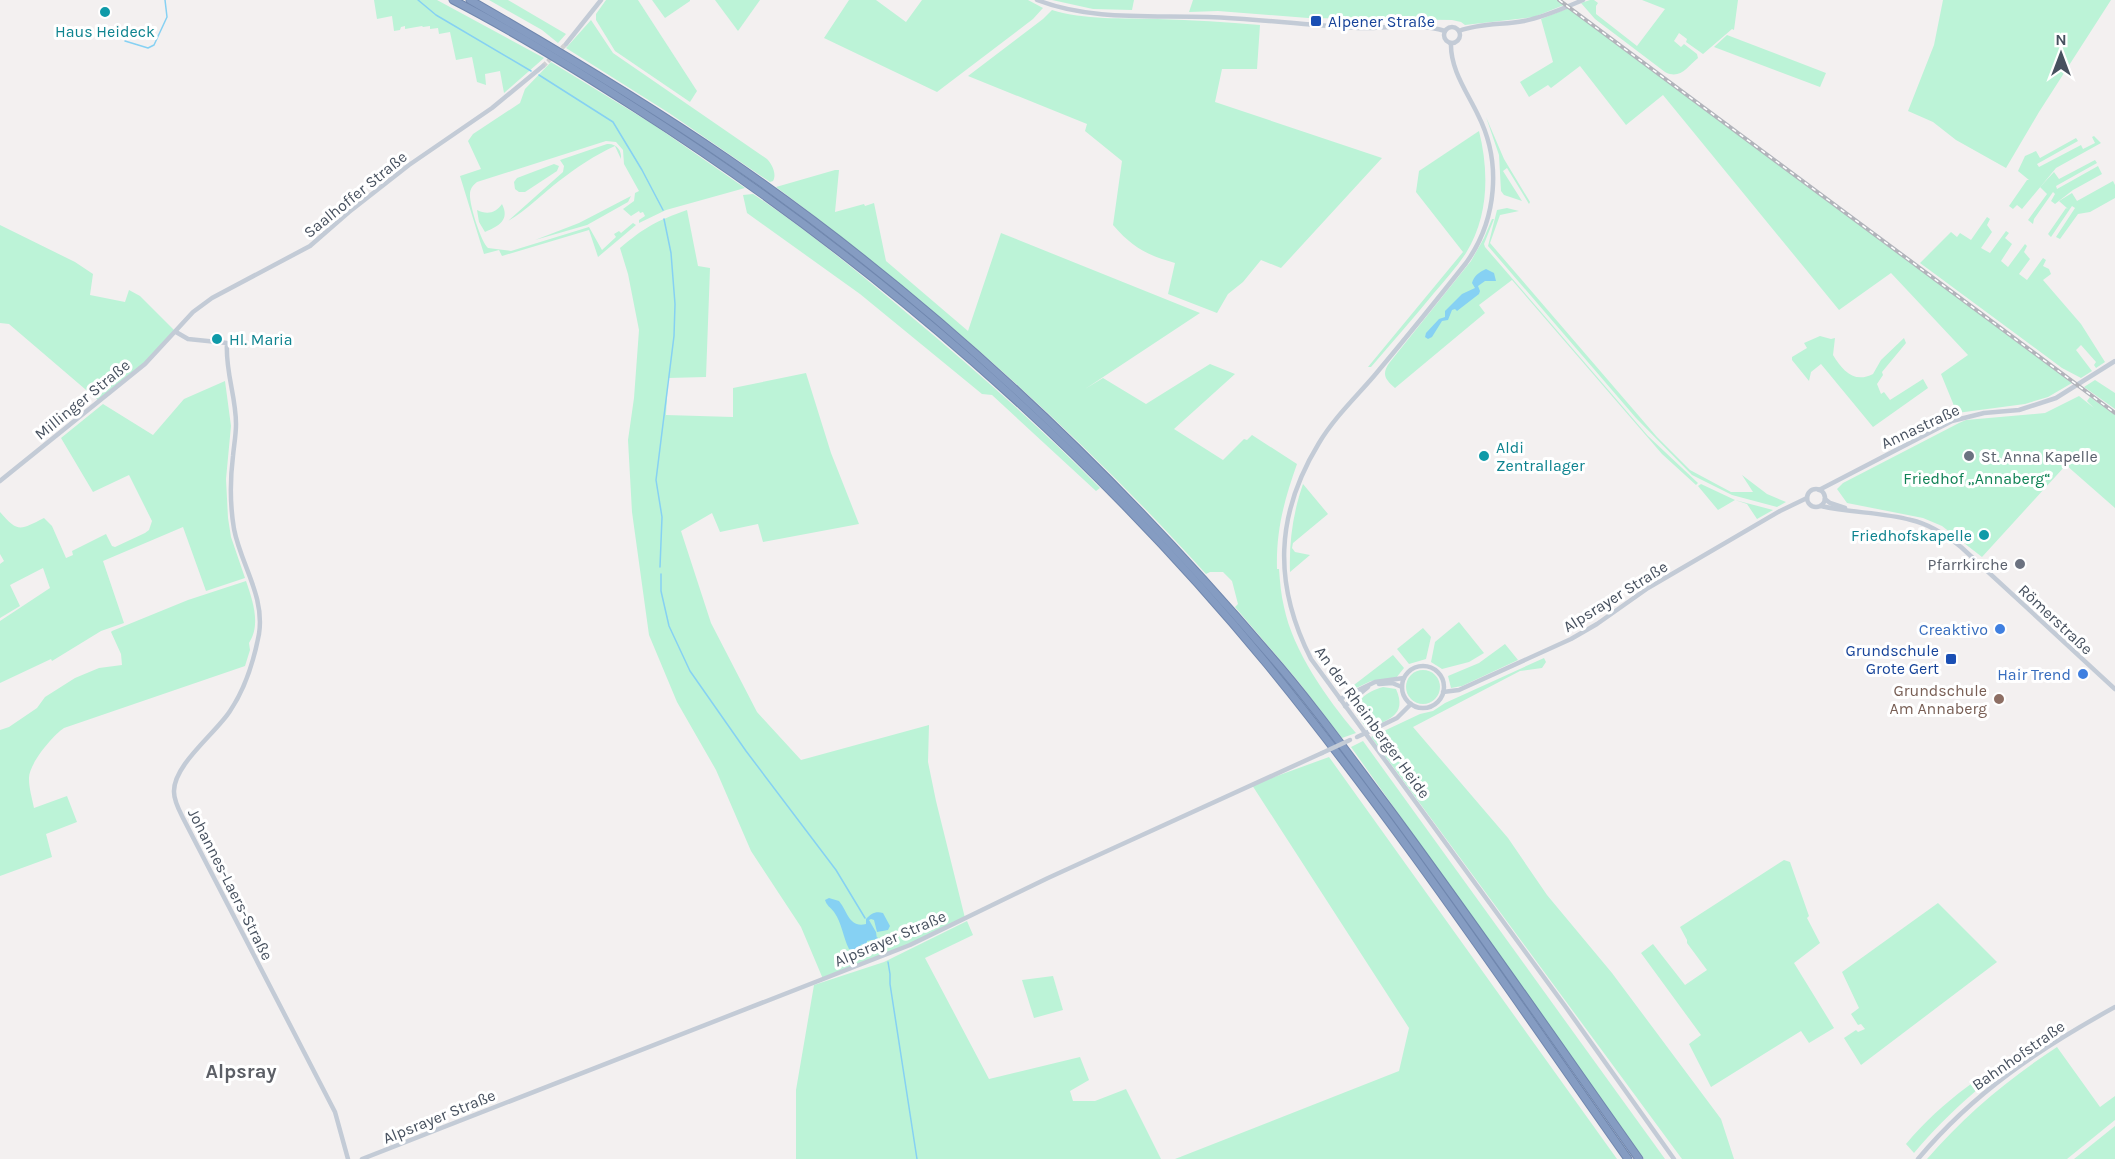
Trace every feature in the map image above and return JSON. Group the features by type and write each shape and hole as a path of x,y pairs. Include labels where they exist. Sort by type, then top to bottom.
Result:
{"highway":[{"path":"453,0 596,83 657,122 728,169 839,251 968,358 1099,480 1266,663 1332,747 1426,873 1628,1159"},
{"path":"470,0 600,75 718,152 774,192 918,303 1018,391 1088,458 1164,535 1210,586 1271,656 1349,755 1425,856 1639,1159"}],"street":[{"path":"566,44 601,0"},
{"path":"1037,0 1067,10 1090,14 1209,17 1361,28 1430,28 1445,31 1452,27 1459,31 1536,18 1582,0"},
{"path":"1445,31 1445,39 1451,43 1458,40 1459,31"},
{"name":"An der Rheinberger Heide","path":"1451,43 1453,65 1482,122 1490,148 1493,185 1491,206 1484,229 1466,263 1320,441 1294,491 1284,539 1290,611 1311,659 1674,1159"},
{"name":"Saalhoffer Straße","path":"176,332 193,312 212,298 310,246 409,165 499,104 543,66"},
{"name":"Johannes-Laers-Straße","path":"176,332 188,339 227,343 226,365 236,426 231,481 232,517 239,548 256,595 260,626 251,663 237,699 226,717 181,770 174,787 174,796 183,818 335,1112 348,1159"},
{"name":"Millinger Straße","path":"0,481 145,364 176,332"},
{"name":"Annastraße","path":"1819,490 1952,421 1974,415 2019,410 2056,398 2115,361"},
{"name":"Annastraße","path":"1825,497 1835,482"},
{"path":"1819,490 1825,497 1821,506 1815,507 1810,505 1807,498 1811,491 1819,490"},
{"name":"Römerstraße","path":"1825,497 1830,503 1853,511"},
{"name":"Alpsrayer Straße","path":"362,1159 910,945 1048,878 1370,731 1397,718 1411,704 1428,707 1438,701 1443,692 1459,690 1571,639 1597,624 1648,588 1780,511 1807,498"},
{"name":"Alpsrayer Straße","path":"1794,505 1810,505"},
{"name":"Römerstraße","path":"1821,506 1912,520 1946,535 2115,689"},
{"path":"1340,699 1375,682 1404,678 1415,668 1430,668 1441,678 1443,692"},
{"path":"1404,678 1402,687 1404,695 1411,704"},
{"path":"1345,706 1372,686 1387,683 1402,687"},
{"name":"Bahnhofstraße","path":"1918,1159 1954,1119 1997,1082 2032,1056 2115,1007"}],"green space":[{"path":"374,0 437,0 544,58 504,93 500,71 485,74 486,85 477,82 472,57 456,60 450,32 439,34 438,28 430,29 430,26 405,29 405,26 394,31 392,16 377,19"},
{"path":"489,0 508,0 566,34 558,43 542,30"},
{"path":"606,0 638,0 697,91 690,102 615,51 596,20 596,14"},
{"path":"652,0 690,0 690,1 665,18"},
{"path":"715,0 760,0 738,31"},
{"path":"849,0 876,0 906,22 922,0 1028,0 1043,8 1033,19 937,92 824,38"},
{"path":"1052,0 1134,0 1132,10 1093,9"},
{"path":"1193,0 1557,0 1564,5 1534,17 1465,25 1452,20 1308,18 1218,11 1189,12"},
{"path":"1590,0 1598,3 1596,14 1637,46 1665,9 1642,0 1738,0 1734,30 1732,29 1703,54 1686,42 1687,39 1679,33 1674,41 1681,47 1684,44 1697,54 1698,58 1683,71 1670,74 1595,19 1581,3"},
{"path":"1943,0 2111,0 2006,168 1956,140 1933,122 1908,111 1934,45"},
{"path":"1569,8 2072,383 2048,397 2025,404 1957,413 1941,374 1968,355 1891,273 1839,310 1663,95 1626,125 1580,66 1551,88 1548,85 1529,97 1520,82 1553,62 1541,19"},
{"path":"1052,10 1090,17 1260,25 1257,69 1222,69 1215,102 1382,158 1281,268 1261,260 1243,282 1228,294 1217,313 1168,294 1175,263 1141,250 1127,240 1113,225 1122,161 1085,131 1087,124 968,76"},
{"path":"591,20 613,53 767,159 773,169 773,181 770,182 669,113 566,48"},
{"path":"1727,35 1826,73 1820,87 1714,47"},
{"path":"551,62 654,125 745,188 666,210 639,223 639,220 645,216 643,212 639,211 631,216 623,209 634,201 635,193 639,191 624,164 623,150 616,142 606,141 477,182 470,194 471,206 479,231 488,248 511,251 589,227 602,250 616,237 614,234 619,231 621,233 633,223 636,225 598,257 589,230 502,256 499,250 484,254 460,176 481,169 468,141 473,134 520,103 525,89"},
{"path":"1486,117 1504,159 1530,202 1529,204 1507,168 1503,171 1522,201 1504,195 1501,191 1499,155"},
{"path":"1479,131 1484,162 1485,193 1474,239 1451,273 1371,367 1368,367 1463,252 1416,192 1419,171"},
{"path":"2094,136 2101,143 2056,168 2022,209 2017,205 2013,209 2009,206 2029,180 2018,171 2025,156 2036,151 2040,158 2076,138 2078,141 2037,164 2039,167 2081,145 2083,149 2095,143 2092,137"},
{"path":"607,144 615,146 565,176 508,221 563,172 564,166 560,160"},
{"path":"2095,160 2097,163 2056,186 2057,189 2098,166 2102,174 2073,190 2055,204 2051,201 2055,194 2053,192 2034,219 2033,224 2028,220 2047,194 2040,187 2054,172 2059,179"},
{"path":"554,164 559,166 557,171 525,192 515,189 514,182 517,178"},
{"path":"839,170 835,212 874,203 886,261 968,331 1001,233 1200,313 1085,389 1103,378 1146,404 1210,364 1235,374 1174,429 1223,460 1244,439 1247,440 1252,435 1297,464 1279,528 1277,569 1279,569 1283,602 1288,624 1312,674 1356,733 1342,738 1298,681 1235,607 1238,604 1232,581 1223,572 1206,574 1106,469 1001,370 891,276 776,187"},
{"path":"2113,181 2115,198 2090,212 2078,214 2060,239 2056,237 2075,208 2072,206 2051,237 2048,234 2066,208 2068,209 2059,201 2072,193 2077,201"},
{"path":"753,194 832,252 933,335 1030,420 1100,488 1096,491 992,395 982,394 860,294 747,213 743,195"},
{"path":"631,196 628,202 587,225 535,240 579,223"},
{"path":"502,204 505,214 502,222 485,232 479,222 477,210 491,212"},
{"path":"1507,208 1519,211 1500,215 1490,243 1657,437 1690,470 1731,492 1753,492 1742,475 1767,494 1786,502 1777,507 1732,495 1692,475 1636,418 1488,246 1497,210"},
{"path":"687,210 698,266 710,268 706,377 668,378 666,415 733,417 733,388 806,373 831,453 859,524 763,542 758,524 720,532 712,513 681,531 711,623 757,712 801,760 929,725 928,762 965,918 939,932 823,979 801,927 751,851 716,770 677,702 649,635 632,512 628,440 639,330 628,274 620,248 651,225"},
{"path":"1987,217 1990,219 1987,225 1992,232 1981,248 1990,253 2006,231 2009,233 2005,238 2012,244 2001,261 2008,267 2025,244 2027,246 2024,252 2030,259 2019,274 2027,280 2043,258 2046,260 2043,266 2049,269 2051,274 2043,280 2081,324 2105,362 2096,368 2094,365 2096,362 2081,345 2076,350 2092,371 2081,378 2062,368 1920,263 1951,232 1957,237 1960,233 1971,240"},
{"path":"1494,219 1484,244 1485,247 1648,436 1698,483 1696,485 1662,454 1512,280 1479,305 1485,313 1395,388 1389,382 1385,376 1387,366 1471,261"},
{"path":"0,225 75,262 93,274 90,295 125,302 129,290 140,296 176,332 145,364 99,401 9,324 0,323"},
{"path":"1820,336 1835,338 1833,355 1840,366 1849,374 1860,377 1873,374 1881,360 1904,338 1906,343 1882,372 1883,375 1877,384 1881,394 1884,392 1890,400 1923,379 1928,388 1873,427 1821,364 1811,372 1809,381 1792,360 1792,357 1807,348 1804,343"},
{"path":"2095,380 2115,393 2115,409 2084,387"},
{"path":"225,381 231,426 226,479 228,518 231,537 245,578 206,591 183,527 103,561 124,623 101,631 52,661 51,659 0,683 0,621 50,588 43,568 10,585 20,606 0,618 0,564 4,561 0,554 0,512 11,523 20,527 44,518 52,526 66,558 73,555 72,551 106,534 112,546 115,547 145,533 149,530 152,521 129,475 93,492 61,438 103,404 153,435 184,399"},
{"name":"Friedhof „Annaberg“","path":"2079,396 2094,408 2087,401 2090,397 2115,415 2115,508 2066,465 1982,557 1942,526 1923,518 1847,503 1837,489 1843,483 1966,420 2045,413"},
{"path":"1303,484 1328,514 1293,543 1292,548 1295,552 1310,555 1290,572 1292,527"},
{"path":"1701,484 1735,500 1718,510 1698,486"},
{"path":"1735,500 1773,510 1757,519 1747,504"},
{"path":"246,581 253,605 255,629 249,643 250,650 245,666 64,728 59,732 47,744 32,766 29,779 34,808 67,796 77,822 46,834 52,857 0,876 0,730 9,727 37,708 45,697 75,678 99,668 122,665 121,654 112,631 188,600"},
{"path":"1459,622 1484,653 1469,662 1442,669 1431,662 1435,642"},
{"path":"1423,628 1431,637 1426,659 1409,664 1397,649"},
{"path":"1505,644 1518,660 1462,686 1451,688 1448,676 1479,663"},
{"path":"1393,655 1404,668 1396,678 1371,681 1348,692 1345,690 1350,688"},
{"path":"1544,658 1546,662 1542,668 1520,671 1413,727 1508,838 1547,895 1612,973 1721,1119 1734,1159 1682,1159 1371,737 1420,714 1433,711 1445,703"},
{"path":"1423,670 1435,675 1440,687 1435,699 1423,704 1411,699 1406,687 1411,675"},
{"path":"1383,687 1396,689 1399,698 1397,711 1388,720 1367,729 1357,715 1359,713 1357,705 1368,693"},
{"path":"1363,741 1665,1159 1644,1159 1351,747"},
{"path":"1329,757 1617,1159 1175,1159 1399,1071 1409,1028 1252,785"},
{"path":"1784,860 1790,862 1809,916 1807,918 1820,943 1794,963 1834,1028 1809,1043 1801,1031 1711,1087 1689,1044 1701,1035 1641,953 1653,944 1685,985 1707,970 1687,943 1680,927"},
{"path":"1938,903 1997,962 1861,1065 1844,1038 1856,1030 1858,1032 1865,1029 1861,1024 1858,1025 1851,1014 1859,1008 1842,972"},
{"path":"967,921 973,935 925,958 989,1079 1080,1057 1089,1080 1070,1091 1073,1101 1095,1101 1126,1089 1161,1159 796,1159 796,1090 814,985 884,962"},
{"path":"1053,976 1063,1010 1034,1018 1022,980"},
{"path":"2062,1028 2021,1056 1965,1100 1914,1153 1906,1144 1941,1108 1979,1078"},
{"path":"2057,1047 2100,1107 2115,1096 2115,1120 2067,1159 1927,1159 1956,1127 1988,1098"},
{"path":"2115,1126 2115,1159 2074,1159"}],"water":[{"path":"1486,269 1494,273 1496,281 1485,281 1478,286 1479,294 1457,311 1452,310 1448,320 1442,321 1432,337 1428,339 1425,337 1439,319 1445,317 1445,311 1462,294 1475,288 1472,283 1474,278"},
{"path":"829,898 839,901 856,924 866,924 866,919 870,916 883,913 890,926 888,930 877,932 874,920 871,919 869,920 877,939 867,941 867,950 862,944 856,951 849,949 837,916 825,900"}],"waterway":[{"path":"125,41 148,48 154,45 167,17 165,0"},
{"path":"418,0 436,15 531,71"},
{"path":"539,75 613,122 663,210"},
{"path":"660,567 662,517 656,480 674,336 675,304 671,253 664,219"},
{"path":"661,574 661,591 669,626 690,671 746,751 836,870 865,918"},
{"path":"877,938 884,950"},
{"path":"888,962 917,1159"}],"tunnel":[{"path":"543,66 566,44"}],"railway":[{"path":"1559,0 2115,413"}],"place":[{"name":"Haus Heideck","path":"105,12"},
{"name":"Alpener Straße","path":"1316,21"},
{"name":"Hl. Maria","path":"217,339"},
{"name":"Aldi Zentrallager","path":"1484,456"},
{"name":"St. Anna Kapelle","path":"1969,456"},
{"name":"Friedhofskapelle","path":"1984,535"},
{"name":"Pfarrkirche","path":"2020,564"},
{"name":"Creaktivo","path":"2000,629"},
{"name":"Grundschule Grote Gert","path":"1951,659"},
{"name":"Hair Trend","path":"2083,674"},
{"name":"Grundschule Am Annaberg","path":"1999,699"}],"district":[{"name":"Alpsray","path":"241,1071"}]}
